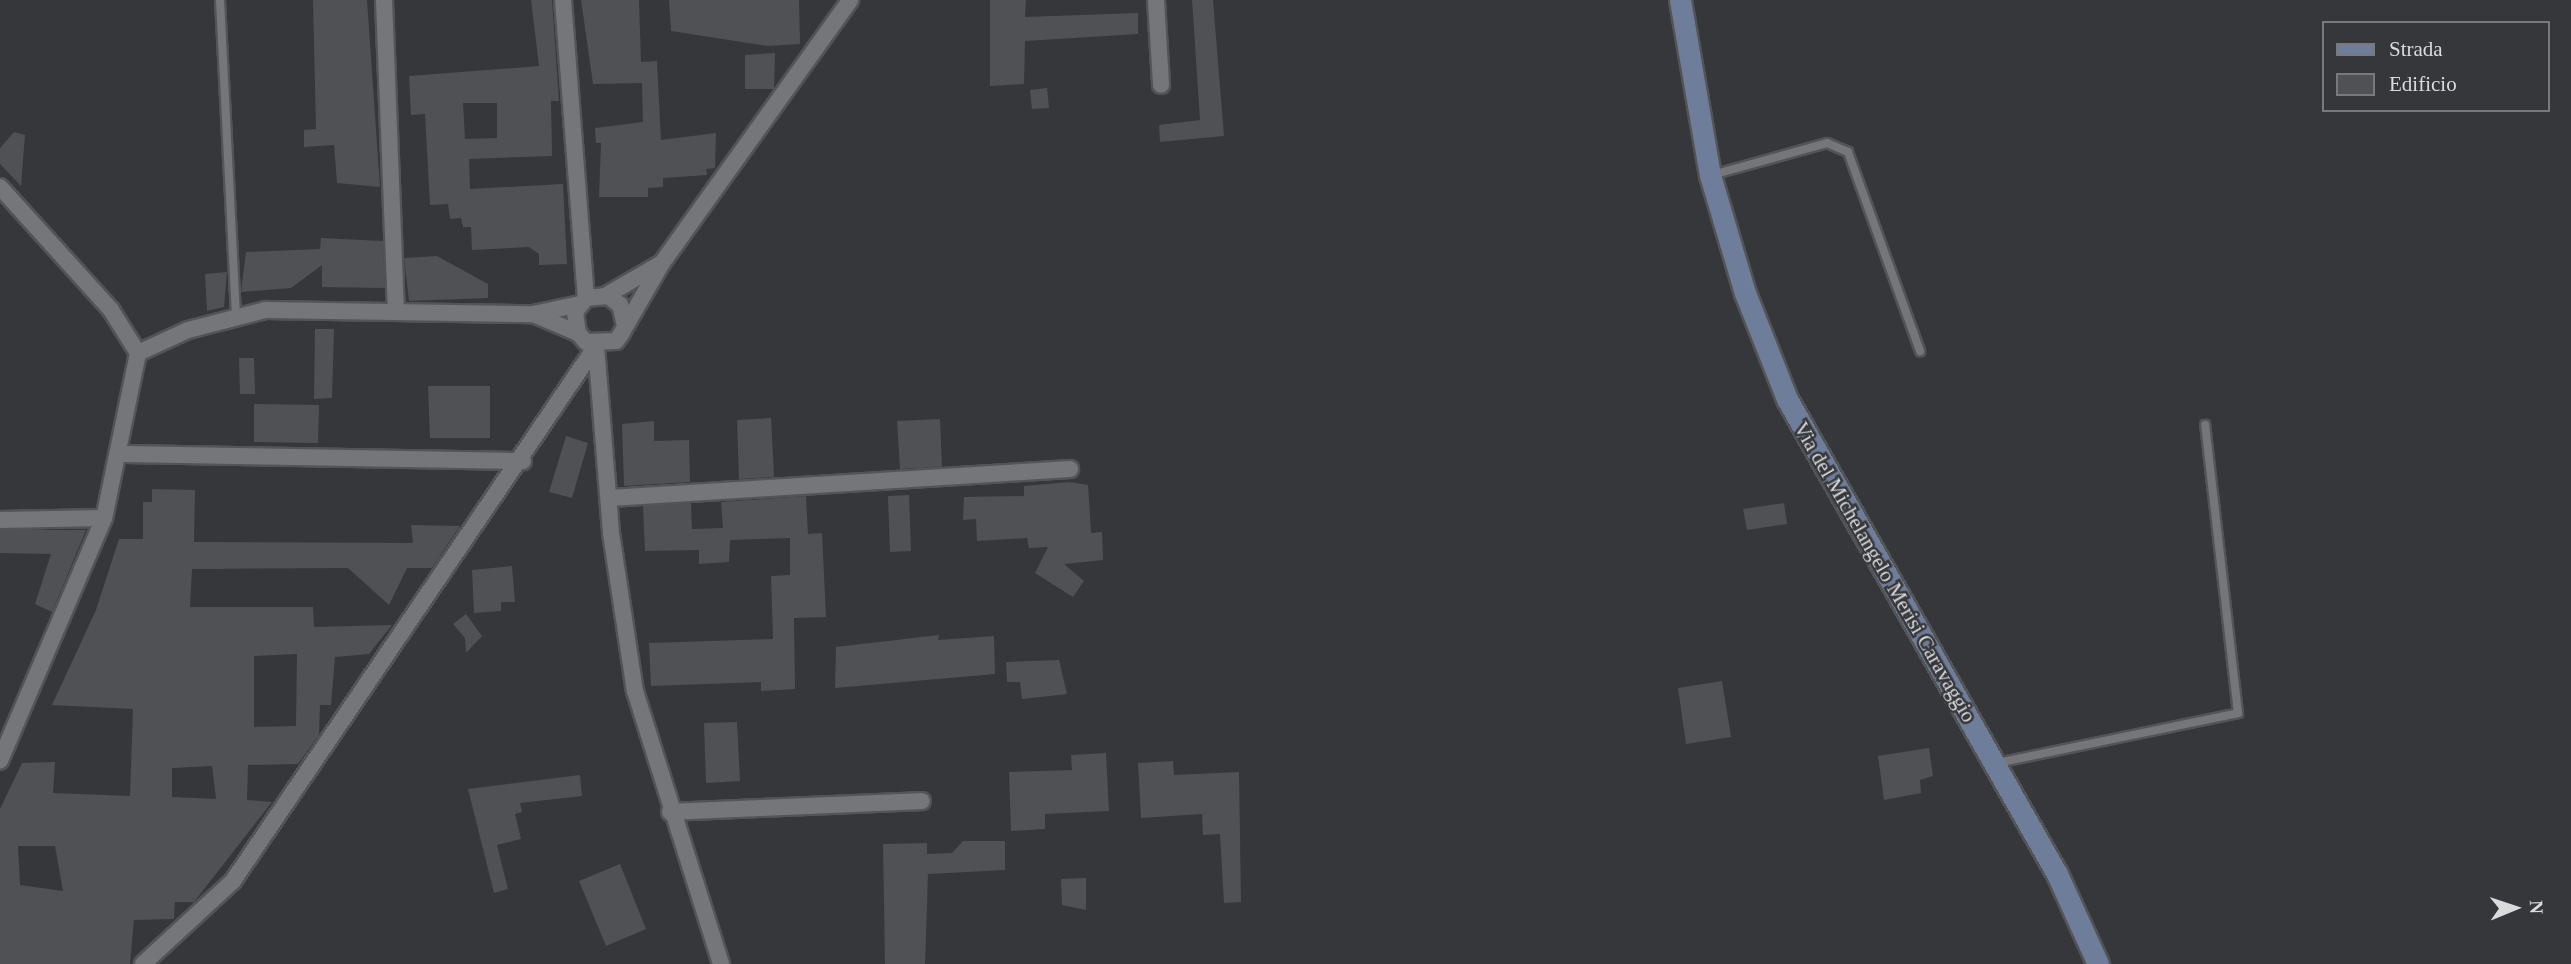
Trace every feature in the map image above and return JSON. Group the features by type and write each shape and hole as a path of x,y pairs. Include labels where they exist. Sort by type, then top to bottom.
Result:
{"street":[{"path":"384,0 396,310"},
{"path":"563,0 583,301 578,333"},
{"path":"143,964 233,881 523,461 596,346 615,341 662,263 850,0"},
{"path":"1156,0 1161,85"},
{"name":"Via del Michelangelo Merisi Caravaggio","path":"1680,0 1710,175 1765,347 1808,444 1996,763 2098,964"},
{"path":"0,187 111,310 138,353 104,518 0,761"},
{"path":"138,353 266,310 533,314 605,296 662,263"},
{"path":"605,296 620,305 625,326"},
{"path":"533,314 578,333 596,346 610,498 635,691 670,812 721,964"},
{"path":"119,454 523,461"},
{"path":"610,498 1070,469"},
{"path":"0,520 104,518"},
{"path":"670,812 922,801"}],"lane":[{"path":"220,0 236,318"},
{"path":"1710,175 1827,143 1847,152 1920,351"},
{"path":"1996,763 2238,713 2205,425"}],"building":[{"path":"313,0 367,0 380,187 337,183 334,145 304,147 304,130 316,129"},
{"path":"531,0 552,0 559,101 551,101 552,156 469,159 470,189 563,184 567,264 539,265 539,254 529,247 472,250 471,227 463,227 461,218 450,219 448,204 430,205 425,114 411,115 409,76 539,66","holes":["463,103 497,103 497,138 465,139"]},
{"path":"581,0 639,0 641,62 657,61 661,140 716,133 715,168 706,169 707,175 663,178 663,187 648,188 648,197 599,197 601,143 596,143 595,128 643,122 642,83 593,84"},
{"path":"669,0 799,0 800,44 768,46 671,31"},
{"path":"990,0 1026,0 1025,17 1138,13 1138,34 1025,41 1024,84 990,86"},
{"path":"1192,0 1213,0 1224,136 1160,142 1159,125 1200,120"},
{"path":"775,53 774,89 745,89 745,55"},
{"path":"1047,88 1049,108 1032,109 1030,90"},
{"path":"14,132 25,135 21,186 0,164 0,148"},
{"path":"321,238 383,241 385,288 322,287 322,265 291,288 241,292 246,252 320,249"},
{"path":"437,256 488,284 488,298 409,301 404,258"},
{"path":"227,272 224,307 207,311 205,274"},
{"path":"315,329 334,329 332,398 314,399"},
{"path":"239,358 254,358 255,394 240,394"},
{"path":"428,386 490,386 490,438 430,438"},
{"path":"254,404 319,405 318,443 254,442"},
{"path":"771,418 774,477 739,479 737,420"},
{"path":"940,419 942,467 900,469 897,421"},
{"path":"654,421 654,441 689,440 690,482 624,486 622,424"},
{"path":"566,436 588,443 572,498 549,492"},
{"path":"1069,482 1088,485 1091,533 1102,532 1103,560 1064,564 1084,581 1073,597 1035,573 1048,547 1029,548 1027,538 977,541 976,519 963,520 964,497 1024,496 1024,486"},
{"path":"152,489 195,490 194,542 413,543 411,525 460,526 432,568 407,568 389,605 348,568 192,569 190,607 313,607 314,627 392,625 369,654 335,657 331,705 320,705 319,735 298,764 248,765 247,800 272,802 194,902 175,902 174,919 134,920 130,964 0,964 0,809 22,763 55,762 53,793 130,796 133,709 52,705 96,610 119,539 143,539 143,502 152,502","holes":["297,654 296,726 254,727 254,656","212,766 216,799 172,797 172,768","18,846 55,846 63,891 20,885"]},
{"path":"909,495 911,551 890,552 888,496"},
{"path":"806,496 808,534 822,533 826,617 794,618 795,689 761,691 761,682 651,686 649,643 773,639 771,576 790,575 790,538 730,540 729,562 699,564 699,550 645,551 643,506 691,503 692,529 723,528 721,502"},
{"path":"1784,503 1787,524 1747,530 1743,509"},
{"path":"0,530 86,530 52,612 35,604 51,554 0,553"},
{"path":"512,566 515,602 501,602 501,611 474,613 472,570"},
{"path":"466,614 482,636 466,653 465,638 453,624"},
{"path":"939,635 938,640 994,636 995,674 835,688 836,647"},
{"path":"1059,660 1067,694 1022,699 1020,682 1007,682 1006,662"},
{"path":"1722,681 1731,737 1686,744 1678,688"},
{"path":"737,722 740,781 706,783 704,723"},
{"path":"1929,748 1933,776 1920,780 1921,793 1884,800 1878,756"},
{"path":"1106,753 1109,811 1045,814 1045,829 1011,831 1009,772 1072,770 1071,755"},
{"path":"1173,761 1174,775 1239,772 1241,902 1224,903 1220,834 1203,835 1202,814 1141,818 1138,763"},
{"path":"580,775 582,796 520,803 522,812 515,814 521,839 497,845 508,889 494,893 468,789"},
{"path":"963,841 1005,841 1005,870 928,874 925,964 885,964 883,844 927,843 927,854 952,853"},
{"path":"620,864 646,929 606,946 579,881"},
{"path":"1086,878 1086,910 1062,905 1061,879"}]}
